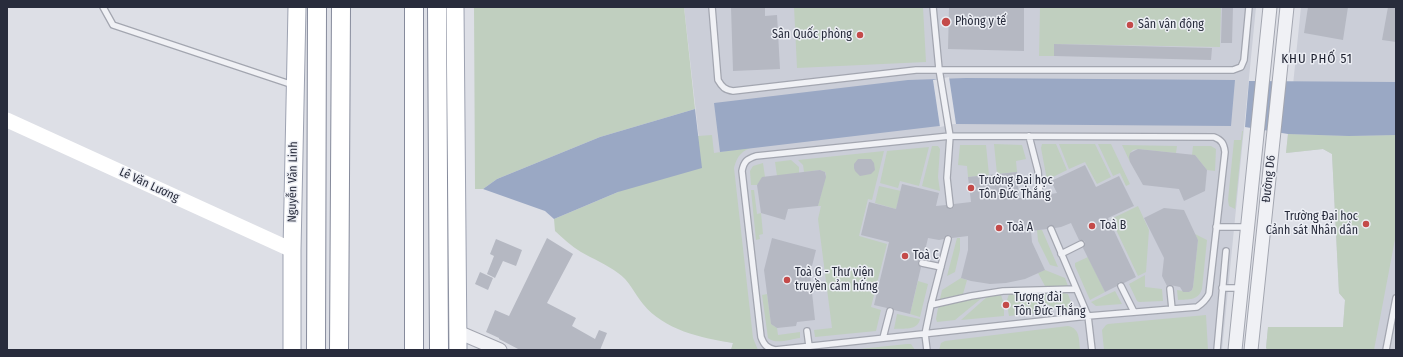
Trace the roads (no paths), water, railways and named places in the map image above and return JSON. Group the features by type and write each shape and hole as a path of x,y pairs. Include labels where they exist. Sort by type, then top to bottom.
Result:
{"highway":[{"name":"Nguyễn Văn Linh","path":"316,350 317,11"},
{"path":"414,11 414,350"},
{"path":"437,11 439,350"},
{"path":"339,350 341,13"}],"main road":[{"name":"Nguyễn Văn Linh","path":"292,350 292,250 297,11"},
{"path":"456,12 458,350"},
{"name":"Lê Văn Lương","path":"7,120 292,250"}],"street":[{"name":"Đường D6","path":"1235,350 1240,288 1270,7"},
{"name":"Đường D6","path":"1251,350 1287,7"},
{"path":"1266,48 1282,50"},
{"path":"458,332 500,350"}],"lane":[{"path":"103,7 113,25 295,86"},
{"path":"712,7 718,80 721,86 726,90 733,91 916,70 939,69 1233,70 1241,67 1244,60 1249,7"},
{"path":"933,7 939,69 950,136 947,178 950,205"},
{"path":"950,136 1029,136 1214,137 1220,139 1225,145 1225,152 1209,294 1207,299 1197,307 1088,316 774,350 763,344 742,171 744,164 748,159 756,156 950,136"},
{"path":"1029,136 1038,171 1040,196"},
{"path":"1216,227 1247,227"},
{"path":"1051,229 1088,316 1092,350"},
{"path":"927,350 925,334 931,304 948,239"},
{"path":"1061,254 1081,244"},
{"path":"1217,350 1226,251"},
{"path":"922,263 941,267"},
{"path":"1121,286 1134,312"},
{"path":"1222,288 1240,288"},
{"path":"931,304 1003,291 1032,289 1076,289"},
{"path":"1170,289 1172,309"},
{"path":"1386,350 1396,298"},
{"path":"884,338 890,311"},
{"path":"807,331 809,346"}],"water":[{"path":"966,78 1235,80 1231,126 956,124 720,152 714,103 908,80"},
{"path":"1249,81 1396,82 1396,135 1349,136 1288,134 1245,127"},
{"path":"695,109 702,168 618,192 554,219 545,211 483,189 497,179 600,137"}],"place":[{"name":"Phòng y tế","path":"946,22"},
{"name":"Sân vận động","path":"1130,25"},
{"name":"Sân Quốc phòng","path":"860,35"},
{"name":"Trường Đại học Tôn Đức Thắng","path":"971,188"},
{"name":"Trường Đại học Cảnh sát Nhân dân","path":"1366,224"},
{"name":"Toà B","path":"1092,226"},
{"name":"Toà A","path":"999,228"},
{"name":"Toà C","path":"905,256"},
{"name":"Toà G - Thư viện truyền cảm hứng","path":"787,280"},
{"name":"Tượng đài Tôn Đức Thắng","path":"1006,305"}],"district":[{"name":"KHU PHỐ 51","path":"1317,59"}]}
